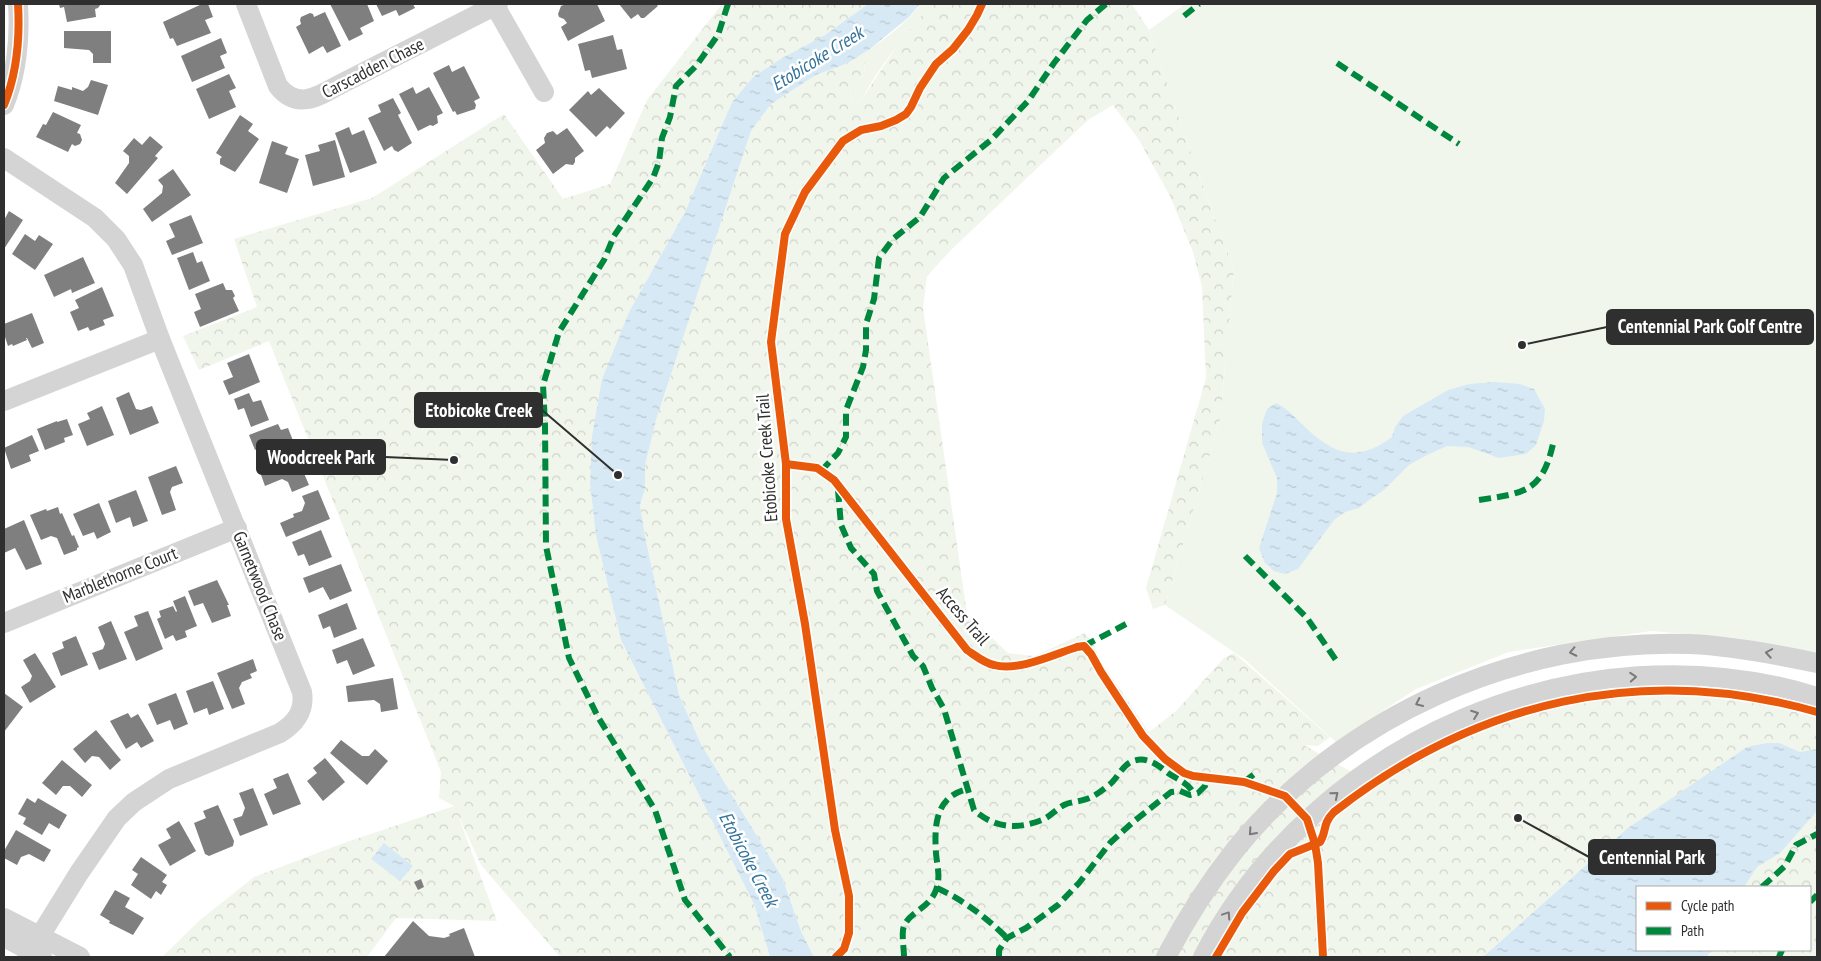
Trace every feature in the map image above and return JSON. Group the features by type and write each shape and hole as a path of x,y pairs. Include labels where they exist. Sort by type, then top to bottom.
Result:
{"street":[{"path":"4,105 11,84 17,52 18,4"},
{"name":"Carscadden Chase","path":"246,4 278,86 293,98 307,100 320,96 495,4"},
{"path":"495,4 544,92"},
{"name":"Garnetwood Chase","path":"4,158 95,218 116,239 133,265 160,339 302,692 303,701 299,714 289,727 169,779 134,802 117,818 79,873 35,951"},
{"path":"4,401 160,339"},
{"name":"Marblethorne Court","path":"4,623 236,528"},
{"path":"1166,957 1191,912 1213,879 1236,848 1285,796 1333,756 1366,733 1413,706 1455,687 1494,672 1548,658 1583,650 1628,646 1690,644 1726,646 1817,663"},
{"path":"1203,957 1238,900 1263,867 1307,819 1339,791 1382,761 1466,717 1507,702 1555,688 1649,676 1724,678 1764,684 1817,696"},
{"path":"4,918 35,951"},
{"path":"4,937 35,951 80,957"}],"green space":[{"path":"722,4 868,4 825,35 754,76 732,102 685,212 629,312 590,484 596,536 621,640 754,904 770,957 560,957 481,865 458,815 497,921 396,918 367,957 162,957 200,920 254,877 344,843 454,806 439,798 441,772 269,341 199,370 183,336 257,307 234,239 372,198 504,114 563,199 610,184 647,100"},
{"path":"920,4 931,4 885,61 862,99 856,102 852,101 850,89 864,75 865,64 848,63 897,28"},
{"path":"931,4 1132,4 1149,30 1195,165 1234,270 1220,421 1165,605 1153,609 1146,588 1206,378 1202,287 1193,252 1170,196 1139,140 1113,105 1088,120 952,249 927,276 923,308 967,614 1008,653 1034,656 1085,633 1092,642 1104,666 1149,732 1176,711 1224,658 1234,653 1330,737 1318,746 1304,745 1373,784 1401,763 1481,729 1569,701 1637,690 1739,691 1817,713 1817,957 814,957 801,931 782,877 701,744 679,695 640,505 645,489 645,466 656,420 751,131 771,104 816,75 848,63 865,63 864,75 850,89 852,101 856,102 862,99 899,43"},
{"path":"1185,4 1817,4 1817,653 1737,638 1651,631 1509,652 1416,689 1336,742 1244,659 1165,605 1220,421 1234,270 1195,165 1149,30"}],"water":[{"name":"Etobicoke Creek","path":"868,4 920,4 909,17 870,49 848,63 816,75 771,104 751,131 656,420 645,466 645,489 640,505 679,695 701,744 782,877 801,931 814,957 770,957 754,904 621,640 596,536 590,484 592,436 602,379 629,312 685,212 732,102 754,76 825,35"},
{"path":"1495,382 1520,384 1534,389 1545,409 1544,421 1536,445 1526,454 1499,458 1468,447 1447,446 1409,465 1384,490 1359,508 1345,512 1334,520 1298,569 1285,574 1274,571 1265,563 1259,548 1277,493 1277,478 1262,443 1262,424 1267,409 1276,403 1289,411 1327,445 1337,450 1358,453 1380,445 1392,437 1395,427 1403,416 1448,390 1469,384"},
{"path":"1779,743 1800,752 1817,749 1817,811 1780,853 1757,867 1745,886 1636,886 1636,951 1710,951 1707,957 1483,957 1628,828 1747,747"},
{"path":"384,843 413,866 400,881 371,859"}],"building":[{"path":"59,4 101,4 95,9 96,17 67,22 64,7 60,8"},
{"path":"202,4 208,4 213,17 205,20 211,33 177,46 173,38 170,39 163,22"},
{"path":"330,4 367,4 374,21 360,28 363,34 349,41"},
{"path":"376,4 413,4 415,8 399,16 396,10 382,16"},
{"path":"566,4 597,4 605,21 568,41 561,27 567,23 558,14 561,6"},
{"path":"619,4 656,4 658,6 644,18 641,18 638,14 631,19"},
{"path":"325,12 341,46 327,53 323,46 309,54 296,27 301,24 301,17 310,13 314,17"},
{"path":"64,31 111,31 111,63 93,63 93,54 89,50 64,48"},
{"path":"613,35 617,50 622,49 627,69 592,78 590,70 585,71 578,44"},
{"path":"221,38 227,53 220,56 225,68 192,82 181,56"},
{"path":"449,65 452,72 464,66 480,98 474,101 475,109 457,115 455,111 453,112 433,73"},
{"path":"229,74 236,88 229,91 236,107 209,119 196,89"},
{"path":"91,80 108,85 98,115 54,101 58,86 72,90 72,87 83,91 88,87"},
{"path":"413,87 416,94 429,87 443,113 437,116 438,123 418,131 399,94"},
{"path":"599,88 625,113 610,129 607,126 596,137 569,110 588,91 591,95"},
{"path":"393,98 401,113 398,115 412,143 398,152 392,146 384,151 368,118 381,112 378,105"},
{"path":"53,112 81,125 77,133 80,134 82,140 80,144 75,146 72,144 68,152 36,137 43,124 46,125"},
{"path":"240,115 253,124 248,131 259,139 235,172 220,164 222,157 216,153"},
{"path":"349,127 352,135 364,130 377,163 350,173 335,133"},
{"path":"567,128 584,151 575,158 573,165 566,164 553,174 536,150 545,143 544,138 547,133 553,131 557,135"},
{"path":"150,136 163,147 155,156 158,158 127,194 115,183 129,163 129,156 123,151 134,138 142,145"},
{"path":"335,140 345,177 313,186 305,155 320,151 318,145"},
{"path":"272,141 288,147 285,154 299,159 287,193 259,183"},
{"path":"173,169 191,195 152,222 143,209 162,193 163,186 158,180"},
{"path":"9,211 23,220 4,249 4,220"},
{"path":"191,215 203,243 172,255 166,241 175,237 169,224"},
{"path":"25,234 35,241 39,235 53,244 35,270 12,254"},
{"path":"193,252 197,263 202,261 210,281 189,290 177,258"},
{"path":"83,257 95,283 72,293 71,289 54,297 44,275"},
{"path":"223,283 226,290 232,290 235,296 233,298 239,311 200,327 194,312 201,309 195,294"},
{"path":"102,287 114,316 103,320 105,325 90,331 88,327 78,331 70,312 79,308 75,300"},
{"path":"32,313 44,343 32,348 26,338 27,340 13,346 12,344 8,346 4,334 4,324"},
{"path":"249,354 260,382 229,395 223,381 233,377 227,363"},
{"path":"129,392 136,409 141,410 152,406 159,423 130,435 116,398"},
{"path":"249,393 253,402 261,400 269,420 251,427 244,408 238,410 234,399"},
{"path":"102,406 114,435 87,446 78,424 90,419 87,413"},
{"path":"67,419 73,435 64,438 65,442 45,450 37,429"},
{"path":"278,424 281,430 288,428 296,448 266,459 262,447 255,450 249,435"},
{"path":"32,435 39,451 29,455 31,461 11,469 4,448"},
{"path":"297,457 309,485 292,492 288,482 282,479 265,486 260,472"},
{"path":"176,466 183,483 172,487 170,492 176,510 162,515 148,477"},
{"path":"136,490 148,521 133,527 130,517 116,523 108,501"},
{"path":"318,490 330,519 286,537 280,523 294,517 293,514 302,511 305,503 302,496"},
{"path":"99,503 111,532 97,539 94,532 83,536 73,514"},
{"path":"58,507 79,547 77,550 64,555 57,538 51,536 41,540 30,515"},
{"path":"24,520 42,564 26,570 15,548 4,553 4,529"},
{"path":"321,530 332,557 309,566 304,554 298,556 292,542"},
{"path":"341,564 352,591 330,600 323,587 309,593 303,578"},
{"path":"217,580 229,605 227,605 231,616 212,623 203,603 194,606 188,591"},
{"path":"185,596 197,626 185,631 187,637 176,641 173,635 165,639 157,619 161,617 159,611 173,606 176,612 173,601"},
{"path":"347,603 357,629 334,638 330,626 323,629 318,615"},
{"path":"148,611 163,649 136,661 124,632 138,626 134,616"},
{"path":"111,621 127,659 99,670 92,653 103,649 105,644 98,627"},
{"path":"76,636 88,665 61,676 52,653 64,648 62,642"},
{"path":"363,638 375,666 353,675 347,660 337,664 332,650"},
{"path":"35,653 56,687 30,703 21,687 30,681 32,676 23,660"},
{"path":"253,659 257,671 250,674 252,678 242,682 239,688 245,704 232,709 217,673"},
{"path":"393,678 398,709 381,712 380,704 374,700 348,702 346,686"},
{"path":"213,681 224,709 209,715 207,708 194,713 186,691"},
{"path":"4,693 23,707 4,732"},
{"path":"176,693 188,724 174,730 170,720 157,725 148,704"},
{"path":"128,713 131,718 138,714 154,741 141,748 137,742 126,749 110,721"},
{"path":"96,730 121,760 110,770 99,757 92,756 85,763 73,749"},
{"path":"341,740 362,756 369,756 375,749 388,761 367,785 330,753"},
{"path":"325,758 345,782 323,801 307,781 317,773 313,768"},
{"path":"62,760 92,785 82,797 70,786 63,786 56,795 42,783"},
{"path":"288,773 301,804 273,815 264,794 277,788 273,779"},
{"path":"253,788 268,825 240,836 233,819 242,816 245,808 239,793"},
{"path":"27,798 35,803 38,798 67,815 59,829 49,823 42,835 23,824 26,818 18,814"},
{"path":"218,805 234,841 233,846 209,856 205,854 194,823 206,818 203,811"},
{"path":"179,821 196,851 170,866 158,845 171,838 166,829"},
{"path":"16,830 51,850 44,862 29,854 21,857 17,865 4,858 4,851"},
{"path":"141,857 167,875 162,882 167,885 161,895 156,891 151,899 131,885 138,874 132,870"},
{"path":"421,879 424,887 418,890 414,882"},
{"path":"115,890 130,898 125,907 144,918 133,935 109,923 110,921 100,915"},
{"path":"413,921 429,936 444,938 464,928 475,957 384,957"}],"marked path":[{"path":"728,4 718,35 696,66 676,86 670,117 662,138 659,162 653,178 614,236 604,260 559,332 543,385 546,546 569,658 598,717 655,810 685,900 730,957"},
{"path":"821,471 838,453 846,437 846,410 863,367 866,350 866,324 874,299 879,258 893,239 920,217 944,178 991,140 1028,101 1087,20 1106,4"},
{"path":"1184,16 1199,4"},
{"path":"1337,63 1459,144"},
{"path":"1479,500 1508,495 1528,488 1543,472 1553,444"},
{"path":"838,490 841,525 851,548 874,574 877,591 913,656 923,666 932,688 944,709 974,810 990,821 1006,826 1033,823 1045,819 1064,805 1094,796 1112,782 1126,765 1138,760 1148,760 1156,764 1186,784 1194,794"},
{"path":"1245,556 1307,618 1338,663"},
{"path":"1084,646 1126,624"},
{"path":"1244,782 1257,772"},
{"path":"999,957 999,950 1007,938 1026,928 1058,905 1079,883 1110,843 1133,822 1171,792 1180,791 1190,795 1198,793 1205,786 1207,777"},
{"path":"904,957 903,930 905,924 908,919 933,897 936,890 938,876 936,832 939,813 949,798 968,789"},
{"path":"1763,886 1785,866 1796,845 1817,834"},
{"path":"937,888 974,910 1007,938"},
{"path":"1811,901 1817,895"},
{"path":"1779,957 1782,951"}],"cycle path":[{"path":"4,105 17,55 18,4"},
{"name":"Etobicoke Creek Trail","path":"836,957 844,949 849,933 849,896 835,830 805,624 786,519 786,464 771,342 785,234 805,192 843,141 861,130 881,126 906,114 936,64 953,49 968,30 982,4"},
{"name":"Etobicoke Creek Trail","path":"786,464 817,468 834,480 967,650 977,657 994,665 1003,667 1014,666 1084,646 1143,736 1165,759 1184,773 1193,776 1244,782 1285,796 1307,819 1315,844 1318,863 1323,957"},
{"path":"1216,957 1242,913 1274,871 1290,854 1320,842 1326,824 1334,812 1388,774 1445,743 1503,718 1563,702 1625,692 1688,691 1752,697 1817,712"}],"place":[{"name":"Centennial Park Golf Centre","path":"1522,345"},
{"name":"Woodcreek Park","path":"454,460"},
{"name":"Etobicoke Creek","path":"618,475"},
{"name":"Centennial Park","path":"1518,818"}]}
